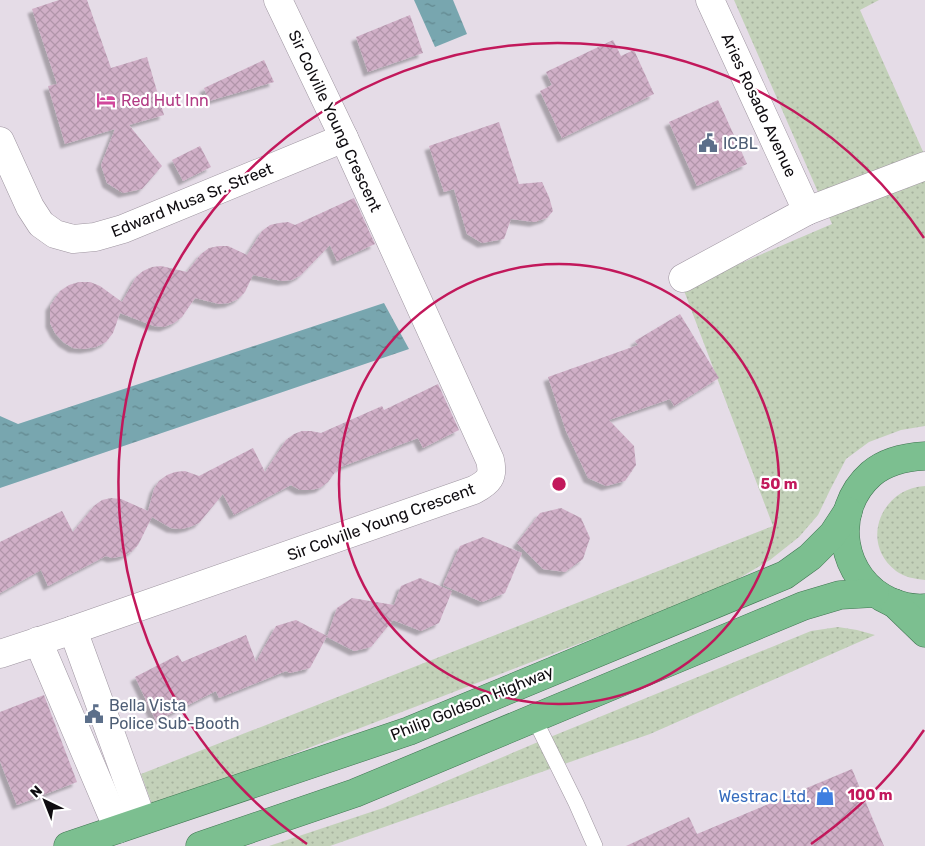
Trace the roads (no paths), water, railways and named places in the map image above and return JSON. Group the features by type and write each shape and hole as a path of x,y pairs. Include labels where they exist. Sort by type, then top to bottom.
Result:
{"highway":[{"path":"925,456 912,456 897,460 871,474 853,497 845,526 845,542 848,556 864,583 885,598 925,633"},
{"name":"Philip Goldson Highway","path":"68,846 409,731 785,575 810,557 828,540 848,511"},
{"path":"200,846 242,839 803,606 840,595 885,598 907,607 925,608"}],"street":[{"name":"Sir Colville Young Crescent","path":"0,654 474,490 484,485 490,478 492,469 490,460 344,138 278,0"},
{"name":"Aries Rosado Avenue","path":"710,0 807,211"},
{"name":"Edward Musa Sr. Street","path":"0,141 30,207 41,224 55,234 74,239 95,237 122,229 344,138"},
{"path":"683,278 807,211 925,166"},
{"path":"73,630 130,825"},
{"path":"38,641 130,825"}],"lane":[{"path":"534,718 595,846"}],"water":[{"path":"414,0 453,0 467,34 435,47"},
{"path":"384,303 409,349 0,488 0,416 18,424"}],"place":[{"name":"Red Hut Inn","path":"106,100"},
{"name":"ICBL","path":"708,143"},
{"name":"Bella Vista Police Sub-Booth","path":"94,714"},
{"name":"Westrac Ltd.","path":"825,796"}]}
